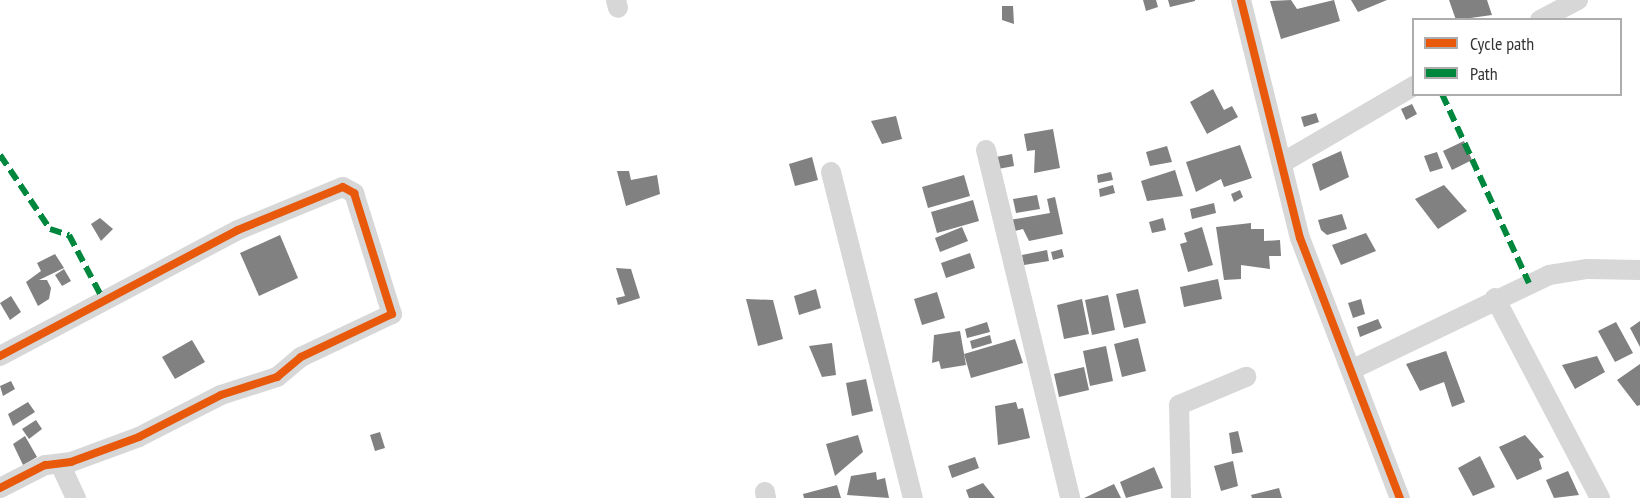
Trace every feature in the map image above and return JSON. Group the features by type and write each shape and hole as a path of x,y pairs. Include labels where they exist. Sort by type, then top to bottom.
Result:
{"street":[{"path":"1241,0 1300,238 1400,498"},
{"path":"1544,18 1578,0"},
{"path":"1282,163 1412,87"},
{"path":"986,150 1070,498"},
{"path":"831,172 913,498"},
{"path":"0,356 289,206 343,187 354,193 391,317 301,357 277,377 221,395 139,437 60,464 0,488"},
{"path":"1351,370 1495,298 1549,275 1588,269 1640,270"},
{"path":"1495,298 1600,498"},
{"path":"1181,498 1179,405 1246,377"},
{"path":"60,464 76,498"}],"building":[{"path":"1143,0 1156,0 1158,7 1146,11"},
{"path":"1168,0 1195,0 1195,1 1170,7"},
{"path":"1291,0 1297,9 1334,0 1340,21 1281,39 1270,1"},
{"path":"1351,0 1387,0 1358,12"},
{"path":"1449,0 1487,0 1492,15 1470,18 1455,18"},
{"path":"1002,6 1013,6 1014,24 1002,20"},
{"path":"1213,89 1224,110 1232,106 1238,117 1207,134 1190,102"},
{"path":"1412,104 1417,114 1406,120 1401,109"},
{"path":"1316,113 1319,122 1304,127 1301,117"},
{"path":"896,116 902,139 882,144 871,121"},
{"path":"1053,129 1060,168 1034,173 1035,150 1027,151 1024,134"},
{"path":"1464,141 1472,160 1452,170 1443,151"},
{"path":"1240,145 1252,178 1224,187 1221,179 1196,192 1186,162"},
{"path":"1167,146 1172,162 1150,166 1146,152"},
{"path":"1341,151 1349,177 1320,191 1312,164"},
{"path":"1437,152 1443,168 1430,172 1424,156"},
{"path":"1012,154 1014,166 998,169 996,157"},
{"path":"812,157 818,180 795,186 789,164"},
{"path":"1175,170 1183,196 1147,201 1141,181"},
{"path":"617,171 629,171 631,180 657,175 660,194 626,206"},
{"path":"1111,172 1113,180 1098,183 1097,175"},
{"path":"964,175 970,196 928,208 922,187"},
{"path":"1113,185 1115,193 1100,197 1099,189"},
{"path":"1444,185 1467,211 1438,229 1415,199"},
{"path":"1240,190 1243,197 1234,202 1231,194"},
{"path":"1037,195 1040,209 1016,213 1013,199"},
{"path":"1055,197 1063,234 1029,241 1023,229 1011,232 1010,220 1050,213 1047,199"},
{"path":"973,200 979,221 937,233 931,212"},
{"path":"1214,203 1216,213 1192,219 1190,209"},
{"path":"1342,214 1347,229 1327,235 1321,230 1318,220"},
{"path":"100,218 113,229 101,241 91,224"},
{"path":"1163,218 1166,230 1152,233 1149,222"},
{"path":"1251,223 1251,229 1264,229 1264,241 1280,240 1281,256 1269,256 1270,269 1241,265 1241,279 1224,280 1216,227"},
{"path":"962,227 968,241 940,252 935,238"},
{"path":"1202,227 1213,265 1188,272 1180,244 1187,242 1184,233"},
{"path":"1366,233 1376,251 1341,265 1332,245"},
{"path":"280,235 298,278 259,296 240,253"},
{"path":"1062,249 1064,257 1053,260 1051,252"},
{"path":"1047,250 1049,261 1024,265 1022,255"},
{"path":"970,253 975,268 946,278 941,263"},
{"path":"55,254 64,268 39,280 47,280 51,288 49,299 38,306 26,282 41,271 37,263"},
{"path":"616,268 631,269 640,298 618,305 616,298 625,296"},
{"path":"64,269 71,281 62,286 55,275"},
{"path":"1218,279 1222,299 1184,307 1180,287"},
{"path":"816,289 821,308 799,315 794,296"},
{"path":"1138,289 1146,323 1124,328 1116,294"},
{"path":"937,292 945,318 922,325 914,299"},
{"path":"1108,295 1115,330 1092,335 1085,300"},
{"path":"11,296 21,312 10,320 0,303"},
{"path":"746,299 773,300 783,339 758,346"},
{"path":"1082,299 1089,334 1064,339 1057,305"},
{"path":"1361,299 1365,314 1353,318 1348,303"},
{"path":"1378,319 1382,328 1360,337 1357,327"},
{"path":"1640,321 1640,347 1630,328"},
{"path":"987,322 990,332 967,338 965,329"},
{"path":"1616,322 1633,353 1615,362 1598,331"},
{"path":"960,331 966,365 941,369 939,361 932,363 934,335"},
{"path":"990,335 992,343 972,349 970,341"},
{"path":"1138,338 1146,371 1122,377 1114,344"},
{"path":"1015,339 1023,363 971,378 964,354"},
{"path":"192,340 205,362 175,379 162,357"},
{"path":"832,343 836,375 822,377 809,346"},
{"path":"1106,346 1113,381 1090,386 1083,351"},
{"path":"1446,351 1465,402 1452,407 1444,382 1420,391 1406,364"},
{"path":"1597,356 1605,372 1575,389 1562,365"},
{"path":"1640,364 1640,405 1637,406 1617,380"},
{"path":"1084,367 1089,390 1059,397 1054,374"},
{"path":"866,379 873,411 852,416 846,383"},
{"path":"11,381 15,389 3,396 0,386"},
{"path":"28,402 35,412 13,426 8,414"},
{"path":"1016,402 1018,409 1023,408 1030,438 998,445 995,406"},
{"path":"36,420 42,429 29,439 22,429"},
{"path":"1238,431 1243,452 1232,454 1229,433"},
{"path":"380,432 385,448 375,451 370,435"},
{"path":"858,435 863,452 835,476 826,444"},
{"path":"1525,435 1544,457 1539,459 1542,469 1517,480 1499,447"},
{"path":"25,436 37,457 23,465 13,444"},
{"path":"1480,456 1495,487 1473,496 1458,468"},
{"path":"975,457 979,468 952,478 948,466"},
{"path":"1233,461 1238,486 1221,491 1214,466"},
{"path":"1154,467 1163,488 1126,498 1120,482"},
{"path":"1568,471 1579,495 1554,498 1546,480"},
{"path":"876,472 877,480 885,478 889,498 847,495 851,476"},
{"path":"983,483 995,498 969,498 966,490"},
{"path":"1114,484 1121,498 1084,498"},
{"path":"837,485 841,498 804,498 803,494"},
{"path":"1279,488 1282,498 1252,498 1251,495"}],"marked path":[{"path":"1443,96 1529,283"},
{"path":"0,155 50,229 69,235 104,301"}],"cycle path":[{"path":"1241,0 1300,238 1400,498"},
{"path":"0,356 238,230 343,187 354,193 392,314 301,357 277,377 221,395 139,437 71,462 45,465 0,488"}]}
